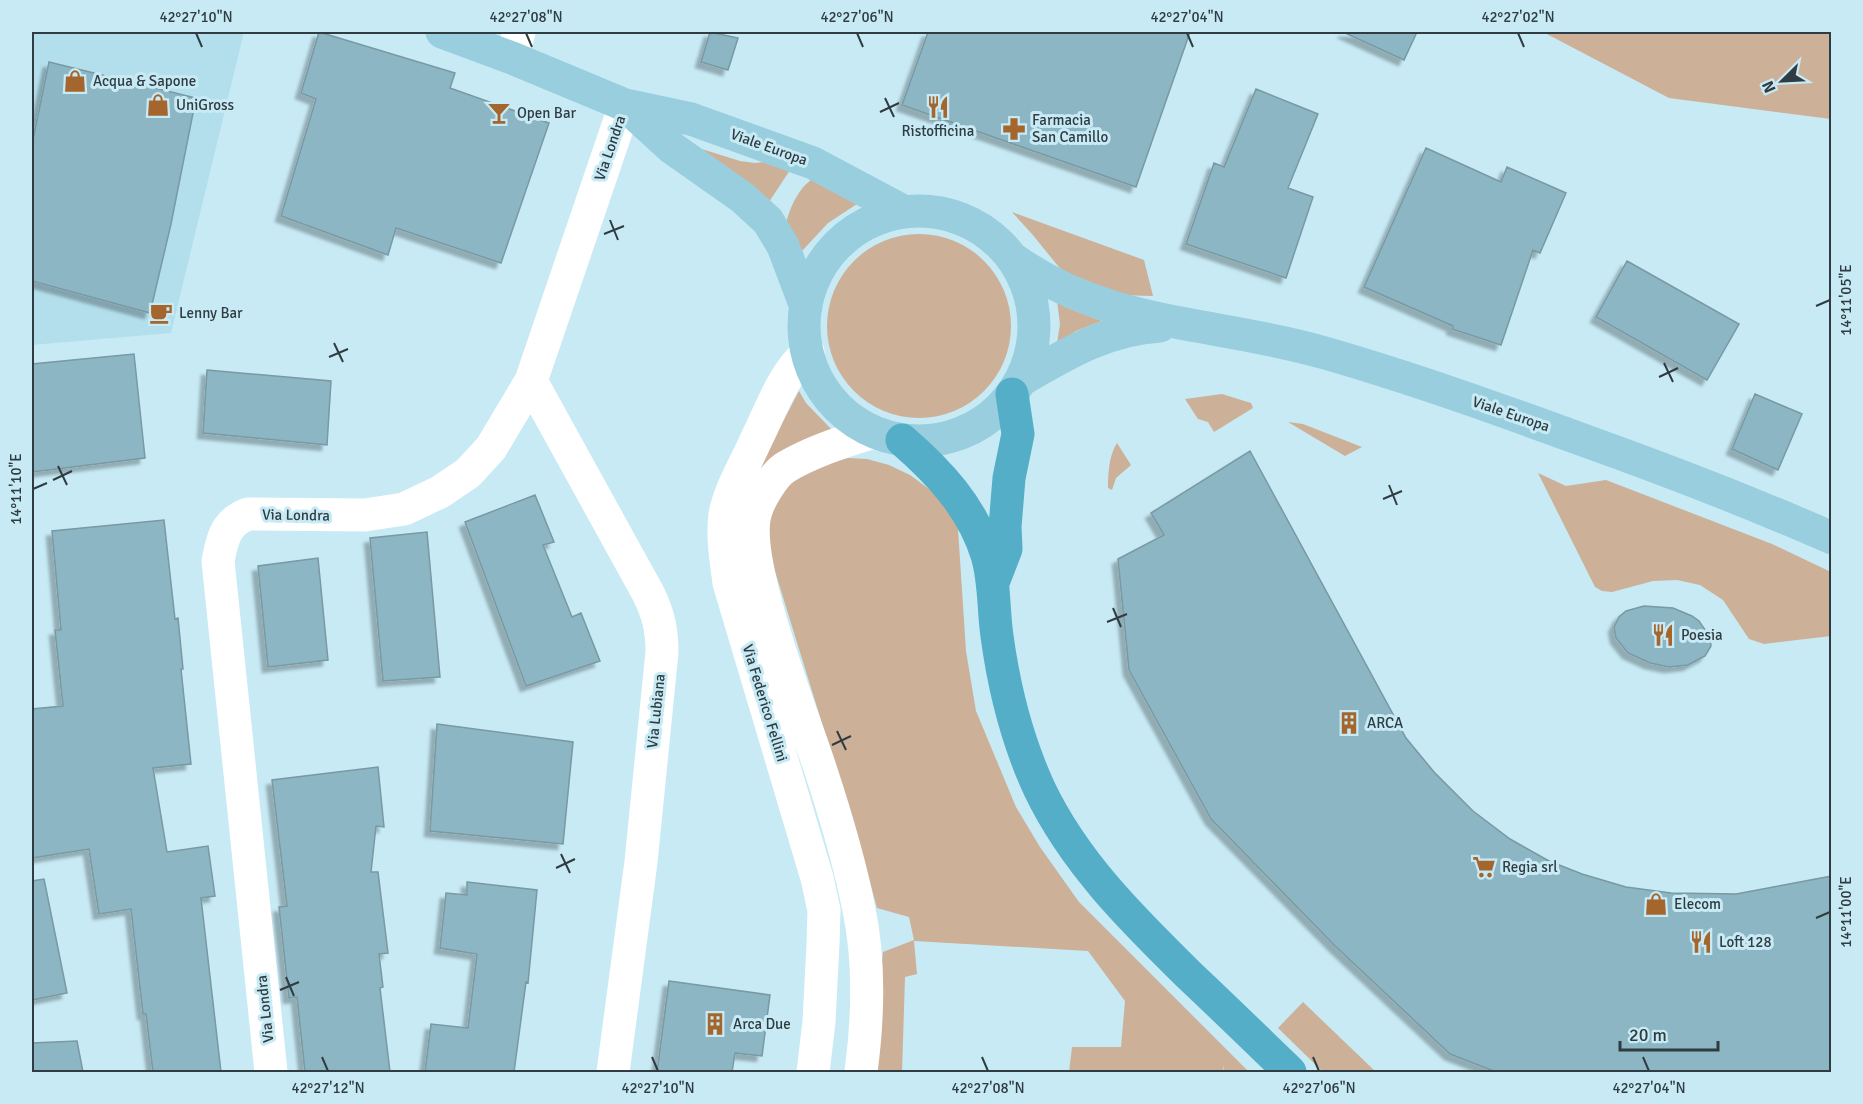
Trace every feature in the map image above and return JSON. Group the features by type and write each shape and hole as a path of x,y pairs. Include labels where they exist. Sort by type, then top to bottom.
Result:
{"highway":[{"path":"994,582 1006,549 1005,527 1009,478 1018,434 1017,387"},
{"path":"888,436 945,479 976,527 987,554 994,582 1003,678 1028,761 1051,812 1086,866 1122,907 1290,1072"}],"main road":[{"name":"Viale Europa","path":"442,32 516,45 625,105 672,148 743,198 768,221 776,232 790,262 806,307"},
{"name":"Viale Europa","path":"625,105 691,119 813,163 904,212"},
{"path":"925,211 945,214 964,220 982,230 998,242 1012,258 1029,290 1034,327 1033,345 1017,387 999,410 964,432 944,439 923,441 888,436 848,415 825,392 814,373 808,352 804,322 806,307 816,276 824,262 840,243 859,228 873,220 904,212 925,211"},
{"name":"Viale Europa","path":"1012,258 1046,281 1100,304 1179,324 1260,336 1323,352 1415,381 1695,481 1832,538"},
{"name":"Viale Europa","path":"1017,387 1072,351 1104,337 1137,327 1179,324"}],"street":[{"name":"Via Londra","path":"271,1072 218,561 222,540 229,526 237,518 248,514 365,515 404,509 440,492 468,472 491,448 531,381 625,105"},
{"name":"Via Federico Fellini","path":"808,352 797,362 783,382 737,481 725,513 724,544 729,583 817,878 824,910 819,1022 813,1072"},
{"name":"Via Lubiana","path":"531,381 648,593 657,611 662,630 661,669 641,862 614,1072"},
{"name":"Via Federico Fellini","path":"861,1072 865,1042 866,954 860,909 820,768 764,593 753,540 755,513 765,492 784,468 846,440 888,436"}],"shaded area":[{"path":"32,32 244,32 171,333 32,345"},
{"path":"1543,32 1831,32 1831,119 1669,98"},
{"path":"679,142 740,161 755,163 772,161 792,167 769,202"},
{"path":"818,176 860,202 828,223 802,251 786,224 790,210 801,190"},
{"path":"1012,212 1144,260 1153,296 1118,295 1070,277"},
{"path":"919,234 954,241 984,261 1004,291 1011,326 1004,361 984,391 954,411 919,418 884,411 854,391 834,361 827,326 834,291 854,261 884,241"},
{"path":"1057,301 1065,307 1102,321 1076,331 1057,343 1060,324"},
{"path":"799,391 806,403 834,432 747,497 776,435"},
{"path":"1222,394 1251,403 1253,408 1214,432 1208,422 1198,419 1185,399"},
{"path":"1288,422 1303,424 1362,447 1345,456"},
{"path":"1117,443 1131,465 1116,478 1112,490 1108,488 1109,471 1112,453"},
{"path":"848,458 867,459 889,465 910,475 944,500 958,529 966,651 976,711 1016,807 1040,847 1079,902 1249,1072 1224,1072 1223,1065 1223,1072 1069,1072 1072,1047 1121,1047 1125,1001 1088,951 914,941 917,974 905,977 902,1072 870,1072 883,952 914,940 909,917 877,908 770,555 763,520 798,472"},
{"path":"1538,473 1566,486 1606,480 1772,544 1831,572 1831,636 1764,644 1749,639 1723,600 1700,585 1677,580 1653,581 1612,592 1602,591 1595,587"},
{"path":"1303,1002 1376,1072 1323,1072 1278,1028"}],"building":[{"path":"319,32 455,73 450,88 549,123 501,263 396,228 388,255 281,216 316,99 301,93"},
{"path":"710,32 738,38 728,70 701,62"},
{"path":"928,32 1190,32 1136,187 902,105"},
{"path":"1343,32 1417,32 1404,60"},
{"path":"49,62 196,98 171,224 150,313 32,281 32,144"},
{"path":"1256,89 1318,114 1288,188 1313,197 1286,278 1186,244 1214,163 1224,167"},
{"path":"1426,148 1501,182 1507,167 1566,193 1540,253 1533,250 1501,345 1452,329 1453,326 1364,287"},
{"path":"1627,261 1739,324 1707,380 1596,317"},
{"path":"134,354 145,458 32,472 32,364"},
{"path":"207,370 331,381 327,445 203,433"},
{"path":"1755,394 1802,414 1778,470 1732,449"},
{"path":"1250,451 1406,738 1434,772 1473,811 1510,839 1549,861 1582,874 1626,887 1671,893 1736,894 1832,876 1832,1072 1496,1072 1450,1054 1335,946 1211,819 1129,670 1118,559 1164,535 1151,513"},
{"path":"535,495 554,542 543,545 572,617 581,613 600,661 526,686 465,522"},
{"path":"164,520 175,619 178,618 191,764 153,768 167,852 208,846 215,896 201,898 221,1072 153,1072 146,1014 143,1014 131,909 99,914 89,849 32,858 32,709 63,706 55,630 61,630 52,531"},
{"path":"427,532 440,677 383,681 370,538"},
{"path":"318,558 328,660 268,667 258,566"},
{"path":"1644,606 1673,608 1699,621 1710,637 1711,646 1705,656 1688,665 1669,667 1650,663 1628,653 1616,638 1614,627 1619,617 1626,611"},
{"path":"437,724 573,742 563,844 430,831"},
{"path":"378,767 384,827 376,826 371,872 378,872 388,953 379,954 383,987 380,988 390,1072 305,1072 297,997 289,998 279,907 287,906 272,780"},
{"path":"44,879 67,993 32,1000 32,881"},
{"path":"467,882 537,890 528,983 526,982 514,1072 425,1072 431,1024 468,1028 477,954 440,948 446,893 467,895"},
{"name":"Arca Due","path":"669,981 770,995 762,1056 735,1053 732,1072 657,1072"},
{"path":"77,1041 83,1072 32,1072 32,1043"}],"place":[{"name":"Acqua & Sapone","path":"75,81"},
{"name":"UniGross","path":"158,105"},
{"name":"Ristofficina","path":"938,107"},
{"name":"Open Bar","path":"499,113"},
{"name":"Farmacia San Camillo","path":"1014,129"},
{"name":"Lenny Bar","path":"161,313"},
{"name":"Poesia","path":"1663,635"},
{"name":"ARCA","path":"1349,723"},
{"name":"Regia srl","path":"1484,867"},
{"name":"Elecom","path":"1656,904"},
{"name":"Loft 128","path":"1701,942"},
{"name":"Arca Due","path":"715,1024"}]}
